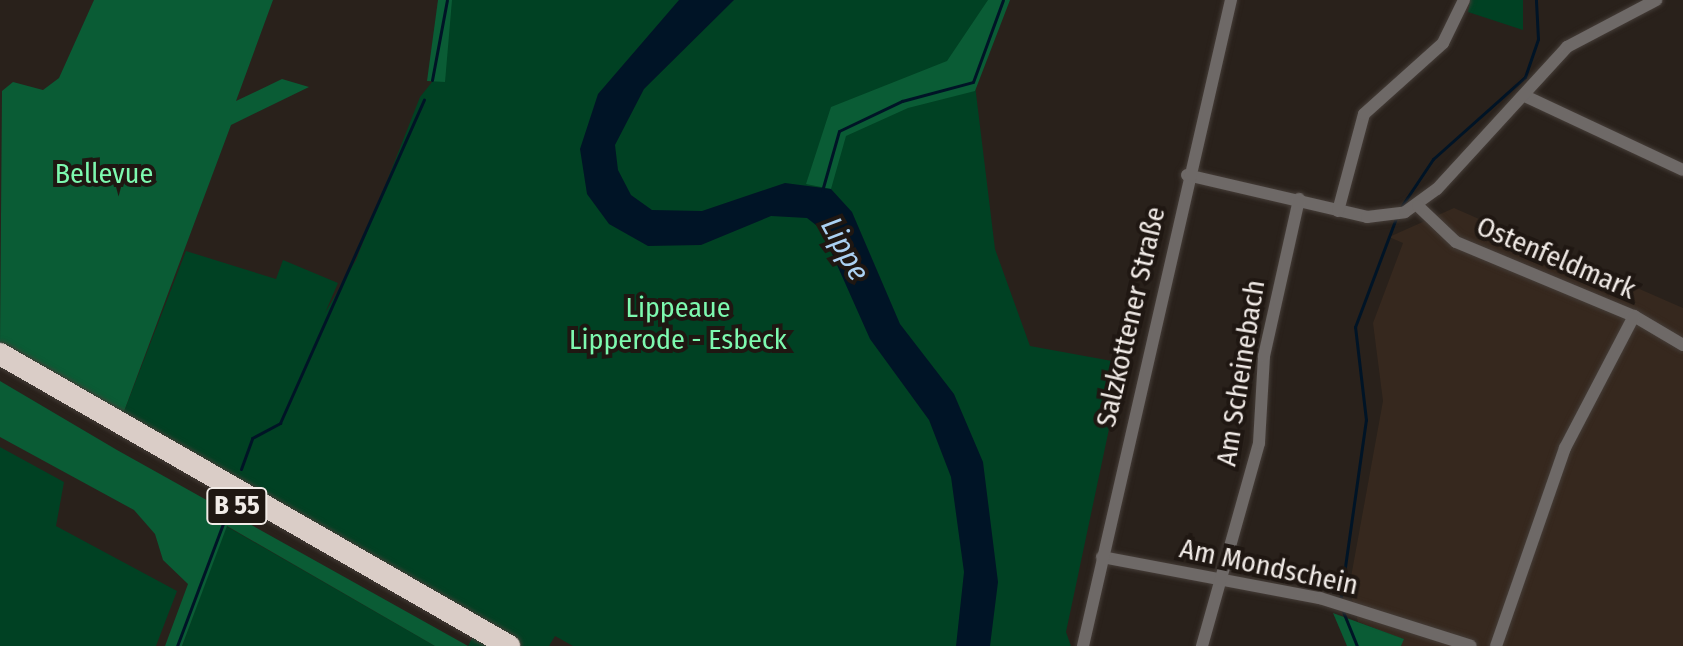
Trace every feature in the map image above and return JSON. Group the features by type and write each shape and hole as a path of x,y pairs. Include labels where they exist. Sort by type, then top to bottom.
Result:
{"highway":[{"name":"B 55","path":"0,354 82,412"},
{"name":"B 55","path":"0,370 82,412 475,636 509,646"}],"street":[{"name":"Salzkottener Straße","path":"1083,646 1187,175 1231,0"},
{"path":"1338,211 1364,114 1443,43 1464,0"},
{"path":"1187,175 1299,199 1338,211 1388,217 1418,206 1525,96 1567,47 1656,0"},
{"path":"1525,96 1683,170"},
{"name":"Am Scheinebach","path":"1202,646 1217,581 1259,443 1264,356 1299,199"},
{"name":"Ostenfeldmark","path":"1418,206 1456,242 1634,316 1683,345"},
{"path":"1496,646 1565,448 1634,316"},
{"name":"Am Mondschein","path":"1102,557 1335,602 1471,646"}],"shaded area":[{"path":"1454,208 1683,308 1683,646 1401,646 1403,639 1358,622 1349,588 1383,401 1373,323 1403,243 1389,237"}],"green space":[{"name":"Bellevue","path":"94,0 273,0 236,101 282,79 309,87 231,125 123,414 0,343 2,91 13,82 43,90 59,78"},
{"path":"438,0 452,0 445,82 427,81"},
{"name":"Lippeaue Lipperode - Esbeck","path":"447,0 1002,0 974,77 995,249 1030,346 1123,363 1066,632 1071,646 573,646 555,636 549,646 468,646 481,620 123,414 186,251 276,279 283,260 338,283 325,313 356,260 420,97 436,77"},
{"path":"988,0 1010,0 975,91 908,108 846,136 831,189 806,184 831,107 947,61"},
{"path":"1470,0 1523,0 1523,30 1468,12"},
{"path":"0,381 468,646 435,646 227,526 182,646 165,646 188,584 163,560 155,534 134,510 0,437"},
{"path":"0,447 64,482 56,526 177,591 156,646 0,646"},
{"path":"226,526 435,646 182,646"},
{"path":"1333,613 1404,639 1401,646 1347,646"}],"water":[{"name":"Lippe","path":"679,0 734,0 644,89 615,145 618,170 631,195 652,210 702,211 785,183 831,189 852,212 900,324 954,394 983,462 998,582 990,646 956,646 964,572 951,477 929,420 870,339 821,229 807,218 771,216 701,245 648,246 609,224 587,194 580,149 598,94"}],"waterway":[{"path":"432,80 447,0"},
{"path":"822,191 839,131 902,101 973,82 1003,0"},
{"path":"1401,207 1433,159 1525,77 1538,39 1536,0"},
{"path":"241,469 252,438 280,423 424,100"},
{"path":"1340,602 1366,420 1355,327 1396,218"},
{"path":"177,646 225,518"},
{"path":"1342,609 1357,646"}]}
